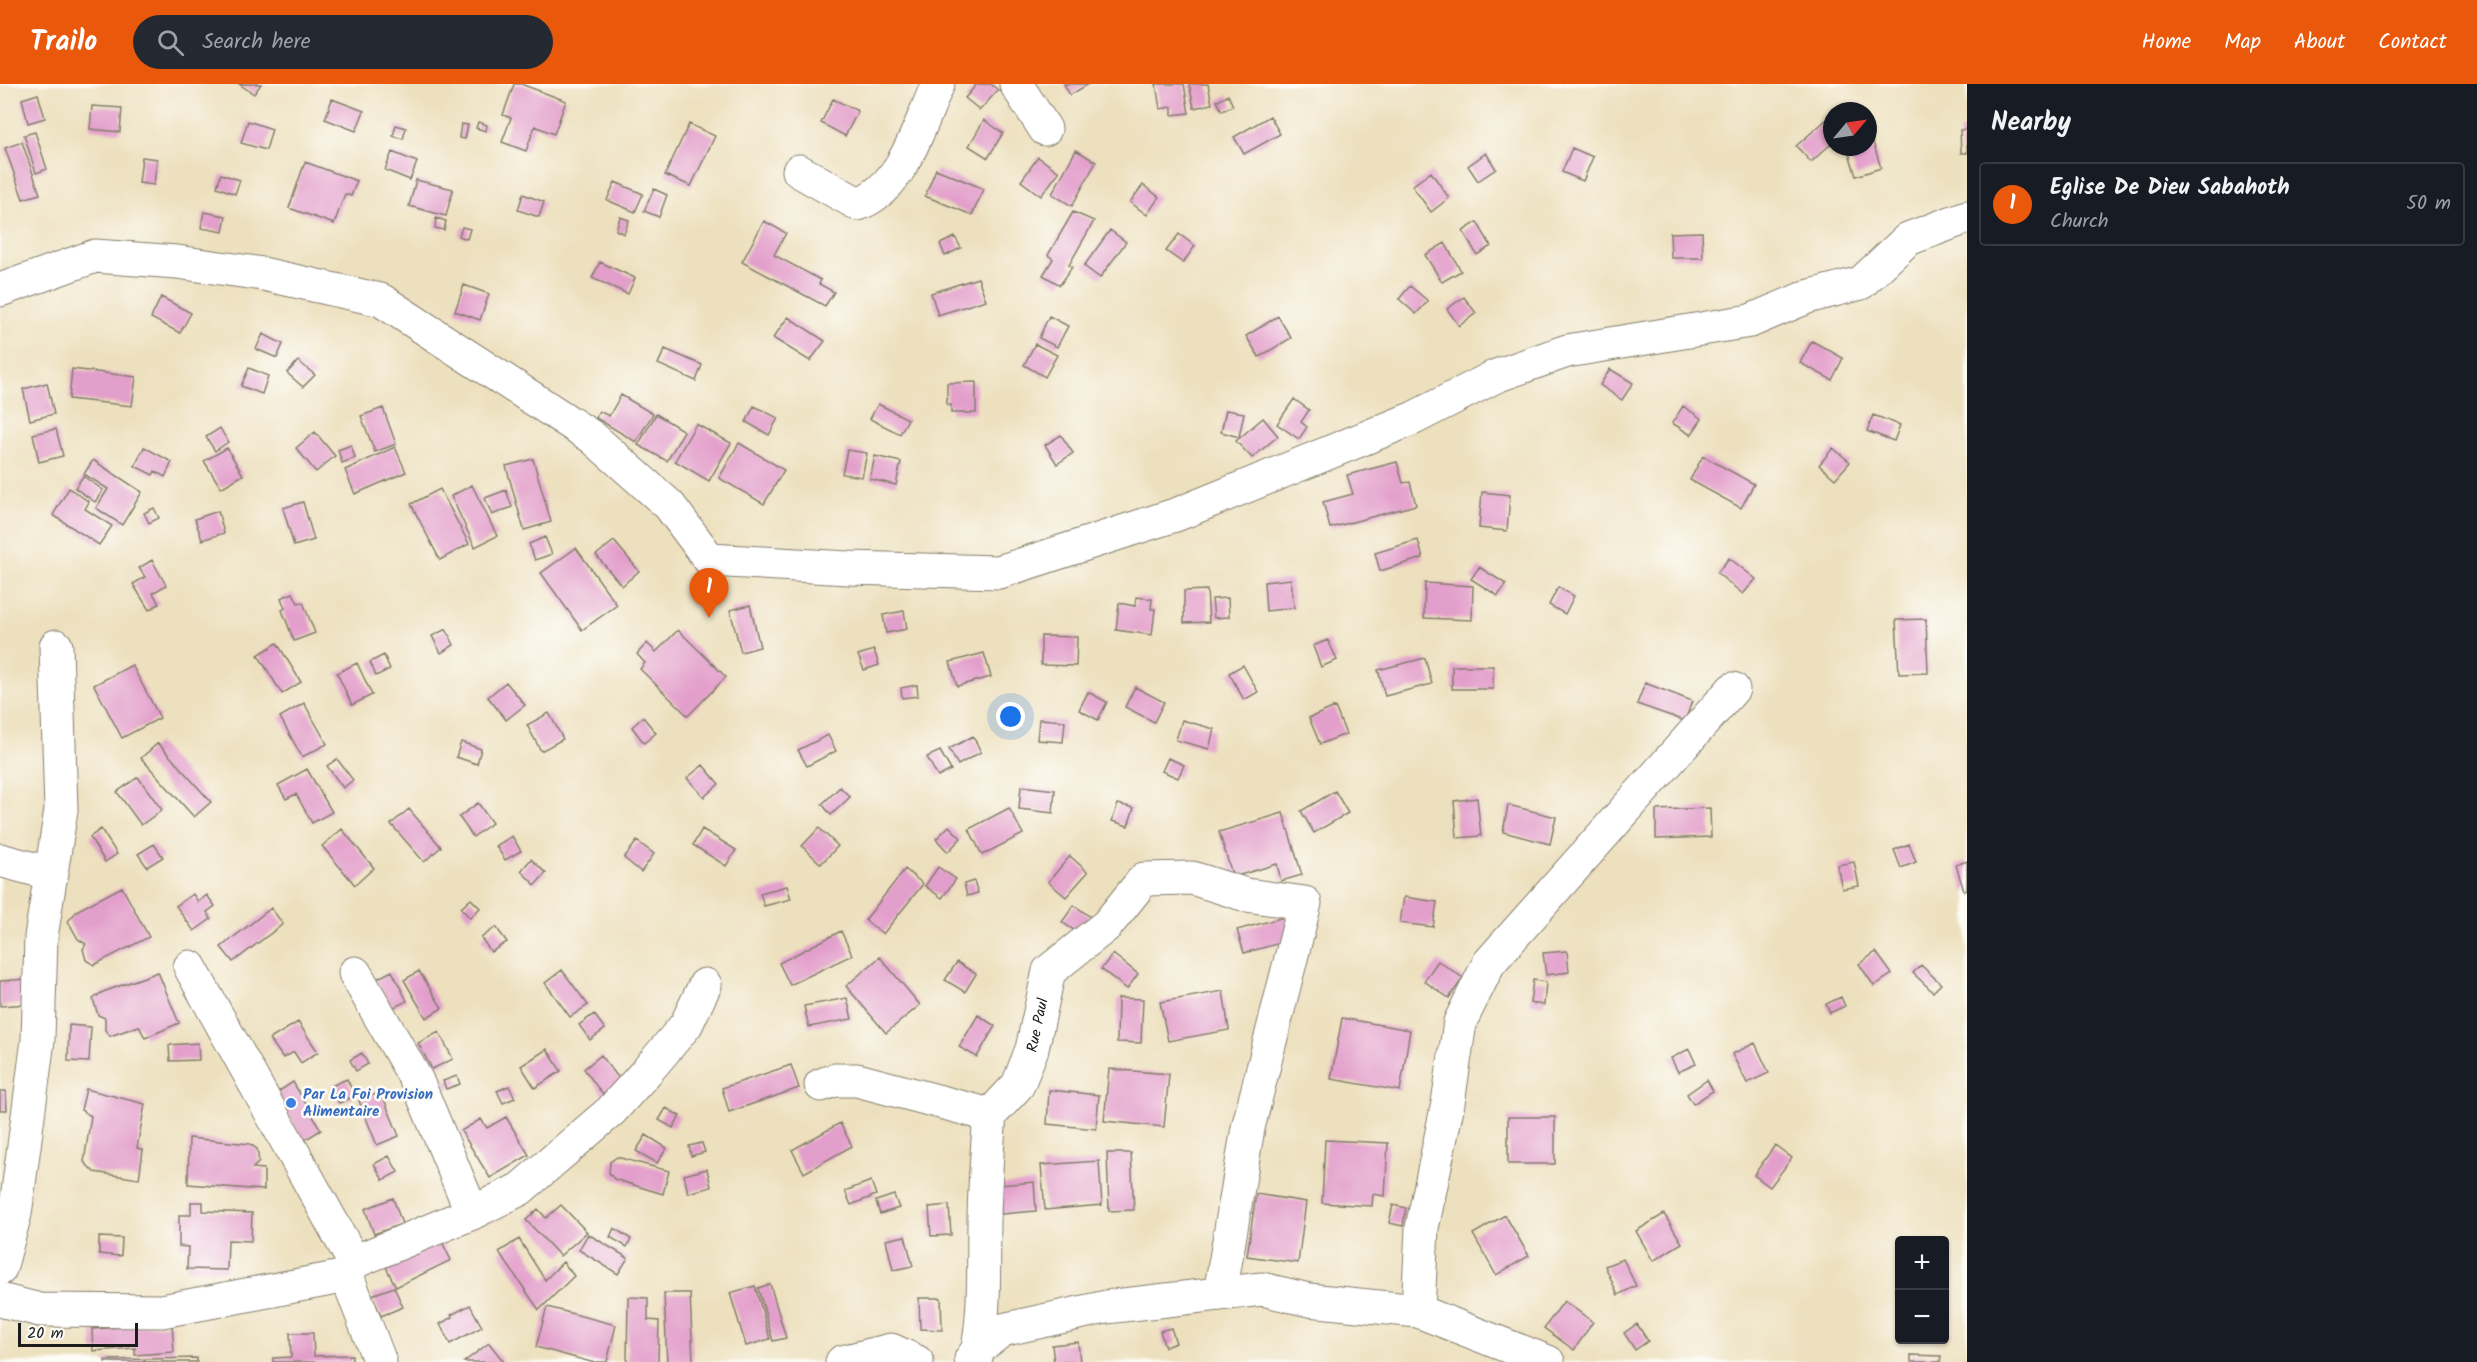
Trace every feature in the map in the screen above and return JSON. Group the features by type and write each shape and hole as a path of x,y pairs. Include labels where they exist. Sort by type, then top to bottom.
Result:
{"street":[{"path":"799,171 858,204 873,198 897,175 938,84"},
{"path":"1016,84 1045,129"},
{"path":"0,290 94,256 177,262 253,273 381,300 592,436 669,505 710,560 848,568 999,572 1178,514 1414,418 1496,376 1567,351 1750,321 1807,297 1862,283 1908,240 1967,217"},
{"path":"0,1269 15,1214 38,1040 41,937 61,810 56,646"},
{"path":"1418,1311 1422,1228 1448,1103 1460,1022 1489,963 1733,689"},
{"path":"0,860 52,874"},
{"name":"Rue Paul","path":"990,1115 1018,1085 1032,1049 1049,971 1107,926 1144,879 1192,878 1246,895 1305,903 1248,1128 1220,1294"},
{"path":"190,967 350,1269 380,1362"},
{"path":"355,973 417,1082 472,1213"},
{"path":"0,1300 40,1310 162,1311 350,1269 520,1189 611,1111 686,1025 705,985"},
{"path":"822,1085 835,1080 857,1080 990,1115 974,1357"},
{"path":"974,1357 1002,1330 1106,1307 1262,1289 1309,1299 1418,1311 1548,1362"},
{"path":"842,1362 891,1350 916,1362"}],"building":[{"path":"239,84 261,84 254,94"},
{"path":"514,84 521,84 566,101 554,134 535,126 526,151 502,142 511,118 503,115"},
{"path":"977,84 991,84 998,90 980,110 965,98"},
{"path":"1064,84 1089,84 1070,95"},
{"path":"1156,84 1184,84 1189,113 1172,115 1172,107 1160,109"},
{"path":"1189,84 1208,84 1212,104 1194,108"},
{"path":"38,94 45,118 28,123 22,99"},
{"path":"1228,95 1233,106 1222,111 1217,101"},
{"path":"332,99 364,111 356,131 325,119"},
{"path":"833,99 858,111 845,136 821,123"},
{"path":"92,106 122,108 120,132 90,129"},
{"path":"1270,116 1280,134 1244,154 1234,137"},
{"path":"984,120 1003,133 988,158 969,146"},
{"path":"248,121 272,129 266,150 241,143"},
{"path":"478,122 487,125 486,131 476,128"},
{"path":"1823,123 1823,151 1811,162 1796,146"},
{"path":"461,124 468,125 465,139 459,138"},
{"path":"689,124 715,136 691,186 665,175"},
{"path":"396,125 406,128 403,139 393,136"},
{"path":"1967,129 1967,153 1961,153 1960,130"},
{"path":"35,132 47,169 36,173 24,135"},
{"path":"22,142 40,194 23,199 5,148"},
{"path":"1572,148 1593,157 1583,181 1562,172"},
{"path":"1076,150 1096,162 1072,206 1052,194"},
{"path":"392,152 417,162 410,180 385,170"},
{"path":"1486,153 1496,169 1478,181 1468,166"},
{"path":"1877,155 1881,168 1856,176 1850,156"},
{"path":"142,157 157,159 154,185 139,183"},
{"path":"1038,157 1059,172 1041,196 1021,181"},
{"path":"305,162 357,181 351,196 345,194 334,224 289,208"},
{"path":"936,169 984,189 972,215 925,196"},
{"path":"1431,172 1449,198 1431,212 1412,186"},
{"path":"221,174 240,180 235,194 217,187"},
{"path":"416,180 453,189 446,216 409,206"},
{"path":"615,182 643,194 635,212 607,200"},
{"path":"1143,185 1159,197 1147,215 1130,202"},
{"path":"654,189 667,195 659,217 644,211"},
{"path":"523,194 544,202 539,217 518,210"},
{"path":"204,212 226,216 223,232 201,228"},
{"path":"1073,212 1094,221 1069,265 1072,267 1060,285 1043,275 1053,259 1048,255"},
{"path":"620,217 629,220 624,234 616,230"},
{"path":"436,218 446,221 444,230 435,228"},
{"path":"764,221 786,233 774,255 821,280 819,284 834,292 825,306 742,262"},
{"path":"1477,222 1491,246 1477,255 1463,231"},
{"path":"462,227 470,229 467,239 459,236"},
{"path":"1110,230 1126,242 1100,278 1084,266"},
{"path":"1702,232 1703,258 1671,258 1670,233"},
{"path":"1179,234 1195,246 1183,263 1166,251"},
{"path":"955,237 961,248 945,256 940,244"},
{"path":"1445,243 1461,271 1442,282 1425,255"},
{"path":"600,262 635,278 628,294 592,278"},
{"path":"978,278 986,300 938,315 931,293"},
{"path":"464,285 489,294 480,320 455,311"},
{"path":"1410,286 1428,301 1416,314 1399,299"},
{"path":"161,297 191,313 180,333 151,318"},
{"path":"1464,297 1476,313 1459,326 1447,309"},
{"path":"1049,316 1068,326 1057,347 1039,338"},
{"path":"1278,316 1291,338 1259,357 1246,336"},
{"path":"788,317 825,341 810,361 773,338"},
{"path":"263,334 283,344 277,358 256,349"},
{"path":"1812,341 1843,358 1832,380 1800,363"},
{"path":"1035,344 1057,355 1045,377 1024,365"},
{"path":"665,349 702,365 696,381 658,364"},
{"path":"298,361 315,375 303,387 287,373"},
{"path":"249,368 268,376 262,394 241,386"},
{"path":"72,369 136,377 132,406 69,399"},
{"path":"1610,369 1633,383 1622,400 1600,385"},
{"path":"976,382 976,413 951,413 951,405 947,405 947,383"},
{"path":"47,383 54,414 30,420 23,389"},
{"path":"621,395 653,414 636,442 596,418 599,411 609,416"},
{"path":"1294,399 1309,410 1301,422 1307,427 1299,439 1277,424"},
{"path":"878,404 908,419 900,434 870,419"},
{"path":"754,406 778,418 769,435 746,422"},
{"path":"1683,406 1702,419 1691,435 1672,423"},
{"path":"383,408 396,444 375,452 361,416"},
{"path":"1226,410 1244,413 1239,437 1221,432"},
{"path":"656,414 684,431 667,461 638,445"},
{"path":"1873,415 1900,425 1894,441 1867,431"},
{"path":"1263,418 1278,436 1252,458 1236,441"},
{"path":"696,424 731,443 709,481 675,461"},
{"path":"220,428 228,442 215,451 206,437"},
{"path":"56,429 63,456 39,462 33,434"},
{"path":"315,432 335,456 316,472 296,448"},
{"path":"1061,435 1073,453 1057,464 1045,445"},
{"path":"739,443 784,470 764,504 719,478"},
{"path":"351,445 355,458 342,463 338,450"},
{"path":"144,447 172,462 165,477 155,471 153,475 135,466"},
{"path":"395,447 406,472 355,494 345,470"},
{"path":"227,448 243,475 221,488 204,461"},
{"path":"1833,448 1850,462 1835,479 1819,465"},
{"path":"847,450 867,453 862,477 842,474"},
{"path":"875,456 901,462 896,485 870,479"},
{"path":"1703,456 1754,484 1741,508 1690,480"},
{"path":"533,459 551,522 524,530 506,466"},
{"path":"93,460 142,492 122,525 96,508 108,489 84,474"},
{"path":"1397,462 1403,483 1410,482 1416,505 1330,528 1323,502 1353,494 1347,475"},
{"path":"83,476 103,490 95,502 75,488"},
{"path":"472,485 497,536 475,547 451,496"},
{"path":"69,488 89,502 85,509 112,526 99,545 53,515"},
{"path":"440,489 469,544 440,560 411,504"},
{"path":"506,490 512,507 492,515 485,498"},
{"path":"1482,492 1510,495 1507,531 1479,528"},
{"path":"303,502 314,540 294,546 283,508"},
{"path":"154,508 159,518 149,523 144,513"},
{"path":"218,511 224,533 202,540 195,519"},
{"path":"545,537 552,554 535,560 529,544"},
{"path":"1418,540 1423,558 1380,571 1375,553"},
{"path":"614,541 639,571 622,586 596,555"},
{"path":"576,548 617,605 582,630 541,573"},
{"path":"1729,558 1756,579 1743,594 1717,573"},
{"path":"152,560 166,585 153,593 159,604 149,610 133,584 145,577 139,568"},
{"path":"1479,567 1506,584 1498,596 1471,579"},
{"path":"1291,579 1294,608 1266,611 1264,582"},
{"path":"1425,583 1473,586 1472,620 1424,618"},
{"path":"1558,587 1574,596 1565,614 1549,605"},
{"path":"1207,590 1209,622 1184,623 1184,591"},
{"path":"293,593 298,603 303,602 315,633 294,641 282,610 285,608 281,598"},
{"path":"1136,597 1152,599 1151,609 1155,609 1152,635 1116,630 1119,603 1135,606"},
{"path":"1228,598 1229,617 1214,618 1212,599"},
{"path":"750,605 760,647 741,652 730,610"},
{"path":"904,611 907,629 886,633 883,615"},
{"path":"1926,619 1928,673 1899,674 1896,620"},
{"path":"446,629 454,645 441,653 432,636"},
{"path":"678,630 726,677 688,716 640,669 645,663 637,654 647,643 656,652"},
{"path":"1041,636 1077,637 1076,666 1041,665"},
{"path":"1328,640 1337,660 1321,667 1313,646"},
{"path":"277,643 301,682 282,694 258,655"},
{"path":"874,650 879,665 864,670 858,655"},
{"path":"984,653 991,677 957,686 950,662"},
{"path":"384,655 390,669 376,676 370,662"},
{"path":"1425,658 1432,684 1385,696 1378,670"},
{"path":"357,663 372,695 352,705 337,673"},
{"path":"132,665 160,718 122,738 94,685"},
{"path":"1243,665 1258,692 1244,700 1229,673"},
{"path":"1452,666 1493,666 1493,689 1452,689"},
{"path":"506,682 525,705 506,720 488,697"},
{"path":"1645,683 1692,701 1685,721 1637,704"},
{"path":"917,685 918,696 902,698 901,688"},
{"path":"1135,687 1164,702 1154,722 1125,707"},
{"path":"1088,692 1107,702 1098,720 1079,710"},
{"path":"304,703 327,744 302,757 280,717"},
{"path":"1335,707 1346,734 1320,744 1309,718"},
{"path":"549,713 563,739 541,751 527,725"},
{"path":"643,717 656,733 644,743 632,727"},
{"path":"1039,719 1065,721 1063,742 1037,740"},
{"path":"1182,720 1214,729 1209,749 1176,740"},
{"path":"828,735 836,751 807,766 798,750"},
{"path":"973,736 981,752 958,765 949,749"},
{"path":"461,742 481,749 477,764 456,757"},
{"path":"158,743 211,802 194,817 141,758"},
{"path":"940,751 951,770 938,777 927,757"},
{"path":"1168,758 1184,765 1178,778 1162,771"},
{"path":"337,759 353,780 343,788 327,766"},
{"path":"703,765 719,784 704,797 687,778"},
{"path":"307,769 332,812 312,823 296,794 286,799 278,785"},
{"path":"138,777 162,810 141,825 117,792"},
{"path":"1021,786 1055,790 1053,813 1019,809"},
{"path":"840,787 850,797 831,815 822,804"},
{"path":"1335,791 1348,813 1314,833 1301,811"},
{"path":"1477,798 1481,836 1457,838 1454,801"},
{"path":"478,803 492,823 473,837 459,817"},
{"path":"1118,804 1134,808 1128,826 1112,821"},
{"path":"1508,805 1556,817 1550,844 1503,832"},
{"path":"1009,808 1023,834 982,855 969,829"},
{"path":"1710,808 1711,837 1656,839 1656,810"},
{"path":"409,809 441,847 424,862 391,824"},
{"path":"1283,813 1302,875 1281,881 1277,864 1233,877 1219,832"},
{"path":"949,826 961,838 948,852 936,839"},
{"path":"819,828 838,846 821,864 802,846"},
{"path":"101,829 117,854 105,862 90,837"},
{"path":"342,829 374,868 355,885 322,846"},
{"path":"702,829 736,850 726,866 693,845"},
{"path":"512,836 521,851 505,860 496,846"},
{"path":"637,841 654,854 641,872 624,858"},
{"path":"154,844 163,857 147,867 138,854"},
{"path":"1909,844 1916,862 1901,868 1894,850"},
{"path":"1070,856 1088,872 1066,897 1048,882"},
{"path":"531,859 546,873 535,885 521,871"},
{"path":"1967,861 1967,890 1964,891 1956,865"},
{"path":"1854,862 1859,886 1842,889 1837,865"},
{"path":"938,867 956,879 942,898 925,886"},
{"path":"905,869 923,884 883,934 865,920"},
{"path":"974,881 978,893 967,896 964,884"},
{"path":"787,886 791,899 764,906 760,893"},
{"path":"122,887 149,937 94,965 86,960 83,949 86,944 78,939 68,921 78,910"},
{"path":"193,894 198,902 207,895 215,906 207,912 211,919 194,931 176,906"},
{"path":"1404,897 1437,902 1433,927 1400,923"},
{"path":"471,899 480,908 470,918 461,908"},
{"path":"1074,905 1096,921 1084,937 1062,922"},
{"path":"271,908 283,924 233,962 221,947"},
{"path":"1288,916 1294,939 1244,953 1237,930"},
{"path":"496,927 507,942 491,952 481,938"},
{"path":"841,931 852,955 790,985 779,963"},
{"path":"1567,951 1569,972 1546,975 1543,953"},
{"path":"1876,952 1892,974 1874,986 1859,964"},
{"path":"1113,954 1138,974 1127,989 1101,969"},
{"path":"880,957 920,1005 886,1033 846,986"},
{"path":"1438,961 1463,978 1449,998 1424,981"},
{"path":"957,962 976,974 965,992 945,980"},
{"path":"1921,965 1941,984 1933,992 1913,973"},
{"path":"562,970 588,1005 570,1017 545,983"},
{"path":"392,971 407,1001 390,1009 376,979"},
{"path":"419,971 442,1008 426,1018 404,980"},
{"path":"158,972 179,1023 145,1038 139,1026 110,1036 105,1030 105,1018 98,1015 93,999 103,992"},
{"path":"28,979 28,1004 0,1006 0,981"},
{"path":"1533,980 1546,982 1544,1005 1530,1003"},
{"path":"1223,991 1229,1030 1168,1041 1160,1002"},
{"path":"1841,997 1845,1006 1830,1013 1826,1004"},
{"path":"847,998 852,1019 809,1027 804,1006"},
{"path":"1118,998 1143,999 1141,1043 1117,1042"},
{"path":"594,1014 605,1029 590,1040 579,1025"},
{"path":"978,1015 995,1026 977,1057 959,1047"},
{"path":"1342,1018 1410,1030 1400,1091 1331,1079"},
{"path":"298,1022 318,1052 301,1063 294,1052 283,1058 270,1039"},
{"path":"69,1025 91,1027 89,1062 68,1061"},
{"path":"439,1032 453,1059 432,1069 418,1043"},
{"path":"198,1043 199,1060 170,1061 169,1045"},
{"path":"1755,1043 1769,1073 1747,1083 1732,1054"},
{"path":"547,1049 561,1071 535,1088 521,1066"},
{"path":"1689,1049 1696,1064 1678,1072 1671,1058"},
{"path":"362,1053 368,1064 356,1071 350,1060"},
{"path":"601,1055 624,1085 606,1099 584,1069"},
{"path":"791,1065 799,1088 729,1112 722,1088"},
{"path":"1109,1069 1169,1074 1164,1127 1104,1121"},
{"path":"457,1076 460,1084 446,1089 443,1081"},
{"path":"347,1079 355,1096 339,1103 331,1086"},
{"path":"1707,1080 1713,1091 1693,1104 1687,1094"},
{"path":"293,1082 321,1130 303,1141 276,1093"},
{"path":"509,1086 515,1098 503,1103 497,1091"},
{"path":"86,1089 145,1104 137,1148 143,1150 139,1179 94,1172 84,1162 91,1116 81,1110"},
{"path":"1049,1090 1099,1095 1096,1129 1047,1124"},
{"path":"0,1091 6,1091 7,1110 0,1110"},
{"path":"381,1092 399,1136 377,1145 359,1101"},
{"path":"666,1108 680,1116 673,1128 659,1120"},
{"path":"506,1117 529,1155 490,1178 461,1131 481,1119 487,1128"},
{"path":"1508,1117 1555,1117 1555,1164 1508,1164"},
{"path":"840,1123 852,1146 804,1173 792,1150"},
{"path":"646,1135 667,1148 657,1163 636,1151"},
{"path":"189,1138 250,1144 257,1149 259,1162 253,1168 264,1169 264,1190 188,1184"},
{"path":"1325,1140 1388,1143 1385,1196 1373,1194 1372,1206 1322,1203"},
{"path":"702,1143 705,1152 691,1156 689,1146"},
{"path":"1775,1145 1792,1158 1770,1187 1754,1175"},
{"path":"1107,1153 1131,1153 1134,1210 1109,1211"},
{"path":"389,1156 398,1172 383,1180 374,1164"},
{"path":"617,1157 669,1171 663,1194 614,1179 609,1173 610,1162"},
{"path":"1099,1161 1102,1205 1045,1210 1041,1165"},
{"path":"707,1169 711,1187 688,1193 684,1175"},
{"path":"871,1181 876,1195 851,1205 845,1191"},
{"path":"1034,1182 1036,1211 1001,1214 999,1185"},
{"path":"1256,1194 1306,1202 1298,1263 1247,1256"},
{"path":"894,1195 899,1208 880,1214 876,1201"},
{"path":"393,1198 402,1224 374,1234 365,1209"},
{"path":"191,1202 203,1202 203,1211 252,1213 251,1241 228,1240 227,1270 187,1269 188,1247 179,1246 179,1215 191,1215"},
{"path":"561,1205 587,1232 560,1256 526,1220 538,1209 546,1218"},
{"path":"949,1205 951,1235 931,1236 929,1207"},
{"path":"1393,1205 1406,1208 1403,1226 1389,1223"},
{"path":"1664,1214 1682,1243 1653,1261 1636,1231"},
{"path":"1505,1215 1529,1256 1496,1275 1473,1234"},
{"path":"614,1228 631,1239 627,1247 610,1237"},
{"path":"588,1234 628,1258 618,1274 579,1250"},
{"path":"905,1236 913,1266 893,1270 886,1240"},
{"path":"99,1237 122,1238 121,1256 99,1254"},
{"path":"519,1239 545,1280 563,1262 574,1276 539,1310 499,1252"},
{"path":"441,1240 451,1260 396,1287 386,1267"},
{"path":"1623,1259 1636,1286 1618,1295 1605,1266"},
{"path":"770,1284 786,1338 773,1341 758,1288"},
{"path":"755,1286 770,1339 746,1346 730,1293"},
{"path":"394,1287 403,1307 381,1316 372,1295"},
{"path":"664,1293 690,1293 693,1362 667,1362"},
{"path":"628,1297 648,1298 648,1320 659,1321 658,1362 627,1362"},
{"path":"919,1298 941,1298 942,1330 920,1329"},
{"path":"1564,1301 1593,1322 1574,1350 1544,1328"},
{"path":"470,1305 482,1327 450,1344 440,1324"},
{"path":"547,1307 616,1325 607,1362 591,1362 536,1347"},
{"path":"172,1324 174,1352 135,1355 135,1348 93,1351 92,1329"},
{"path":"1637,1324 1648,1341 1635,1350 1624,1333"},
{"path":"1171,1328 1176,1343 1165,1347 1160,1331"},
{"path":"290,1333 313,1333 314,1356 352,1355 352,1362 273,1362 273,1358 291,1357"},
{"path":"1078,1342 1080,1362 1054,1362 1052,1345"},
{"path":"489,1343 504,1362 464,1362"},
{"path":"1911,1355 1941,1356 1940,1362 1911,1362"},
{"path":"197,1358 197,1362 105,1362 105,1360"}],"place":[{"name":"Eglise De Dieu Sabahoth","path":"709,618"},
{"name":"Par La Foi Provision Alimentaire","path":"291,1103"}]}
